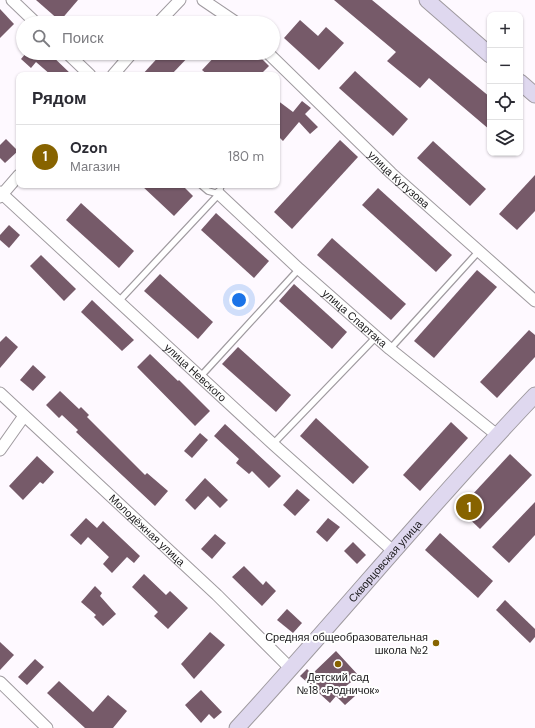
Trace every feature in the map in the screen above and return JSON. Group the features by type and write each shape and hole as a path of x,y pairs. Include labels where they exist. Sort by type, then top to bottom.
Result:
{"street":[{"path":"12,0 29,16"},
{"path":"165,16 180,0"},
{"path":"203,0 227,16"},
{"path":"427,0 487,52"},
{"path":"74,60 87,72"},
{"path":"116,72 126,60"},
{"name":"улица Кутузова","path":"275,60 391,173 535,301"},
{"path":"522,84 535,95"},
{"path":"1,194 16,178"},
{"name":"улица Спартака","path":"220,190 299,269 390,349 497,435"},
{"name":"улица Невского","path":"1,194 273,444 392,551"},
{"name":"Молодёжная улица","path":"0,393 218,596 292,669"},
{"name":"Скворцовская улица","path":"237,728 292,669 392,551 535,395"},
{"path":"0,450 24,416"},
{"path":"0,682 47,728"}],"lane":[{"path":"204,188 208,191 220,190"},
{"path":"119,301 220,190"},
{"path":"390,349 479,251"},
{"path":"200,377 299,269"},
{"path":"273,444 376,337"}],"building":[{"path":"36,0 78,0 64,16 54,16"},
{"path":"334,0 372,0 487,95 487,127 429,78 420,88 387,61 396,52"},
{"path":"0,9 14,24 0,38"},
{"path":"300,20 318,36 326,27 344,43 319,70 284,38"},
{"path":"22,60 56,60 69,72 48,72 36,62 31,68"},
{"path":"156,60 185,60 174,72 145,72"},
{"path":"211,60 263,60 269,66 263,72 204,72 202,70"},
{"path":"355,71 408,119 393,136 339,88"},
{"path":"302,101 311,108 305,114 318,127 310,134 299,122 283,141 280,138 280,102 293,112"},
{"path":"6,139 16,149 16,153 5,163 0,158 0,145"},
{"path":"340,140 358,157 292,229 274,212"},
{"path":"433,141 486,189 470,206 417,158"},
{"path":"535,175 535,211 517,230 499,214"},
{"path":"144,188 185,188 193,196 174,216"},
{"path":"378,188 452,255 436,272 362,205"},
{"path":"81,203 134,251 119,268 66,220"},
{"path":"216,213 269,261 254,278 201,230"},
{"path":"9,225 20,235 9,248 0,240 0,235"},
{"path":"332,238 406,304 391,320 317,255"},
{"path":"41,255 76,289 64,301 30,266"},
{"path":"477,270 497,287 434,358 414,341"},
{"path":"160,274 213,322 198,339 144,291"},
{"path":"294,284 347,332 332,349 279,301"},
{"path":"92,300 134,340 122,351 81,312"},
{"path":"529,330 535,335 535,357 497,398 480,382"},
{"path":"6,336 18,347 0,368 0,342"},
{"path":"238,347 291,395 276,412 222,364"},
{"path":"150,354 210,411 195,426 137,367"},
{"path":"33,365 46,377 33,391 20,380"},
{"path":"60,391 79,409 81,407 89,415 87,417 145,475 147,473 168,491 155,506 76,432 78,430 62,415 59,418 46,405"},
{"path":"316,418 369,467 353,484 300,436"},
{"path":"451,422 468,438 420,491 403,475"},
{"path":"225,424 281,476 269,488 252,471 249,474 236,463 239,459 214,436"},
{"path":"200,433 208,440 192,458 184,451"},
{"path":"510,454 532,475 480,529 459,509"},
{"path":"37,456 54,472 43,484 40,482 23,500 9,486"},
{"path":"205,478 228,500 220,508 208,496 195,510 185,500"},
{"path":"297,489 310,500 295,516 283,505"},
{"path":"535,502 535,535 509,563 492,547"},
{"path":"86,518 97,528 103,521 140,556 134,563 127,557 112,573 103,564 109,557 88,537 81,545 70,535"},
{"path":"328,518 340,527 327,542 316,532"},
{"path":"440,533 493,581 478,598 425,550"},
{"path":"215,534 226,543 212,559 201,549"},
{"path":"353,542 366,555 357,564 344,551"},
{"path":"244,566 263,585 266,581 276,591 262,606 232,577"},
{"path":"144,574 166,595 170,591 188,608 168,629 154,616 158,612 132,587"},
{"path":"95,586 102,593 100,596 116,614 103,626 94,617 96,615 81,602"},
{"path":"505,600 535,629 535,637 530,643 496,610"},
{"path":"287,609 302,623 293,633 277,620"},
{"path":"210,632 225,645 194,679 181,664"},
{"path":"0,642 14,655 0,670"},
{"path":"336,651 359,676 346,686 355,696 345,705 336,696 330,703 300,676 307,669 312,674"},
{"path":"35,659 44,667 27,685 18,677"},
{"path":"59,681 93,712 108,695 127,711 113,728 85,728 47,693"},
{"path":"201,690 222,712 214,719 209,714 201,723 185,705"}],"place":[{"name":"Ozon","path":"469,507"},
{"name":"Средняя общеобразовательная школа №2","path":"436,643"},
{"name":"Детский сад №18 «Родничок»","path":"338,664"}]}
